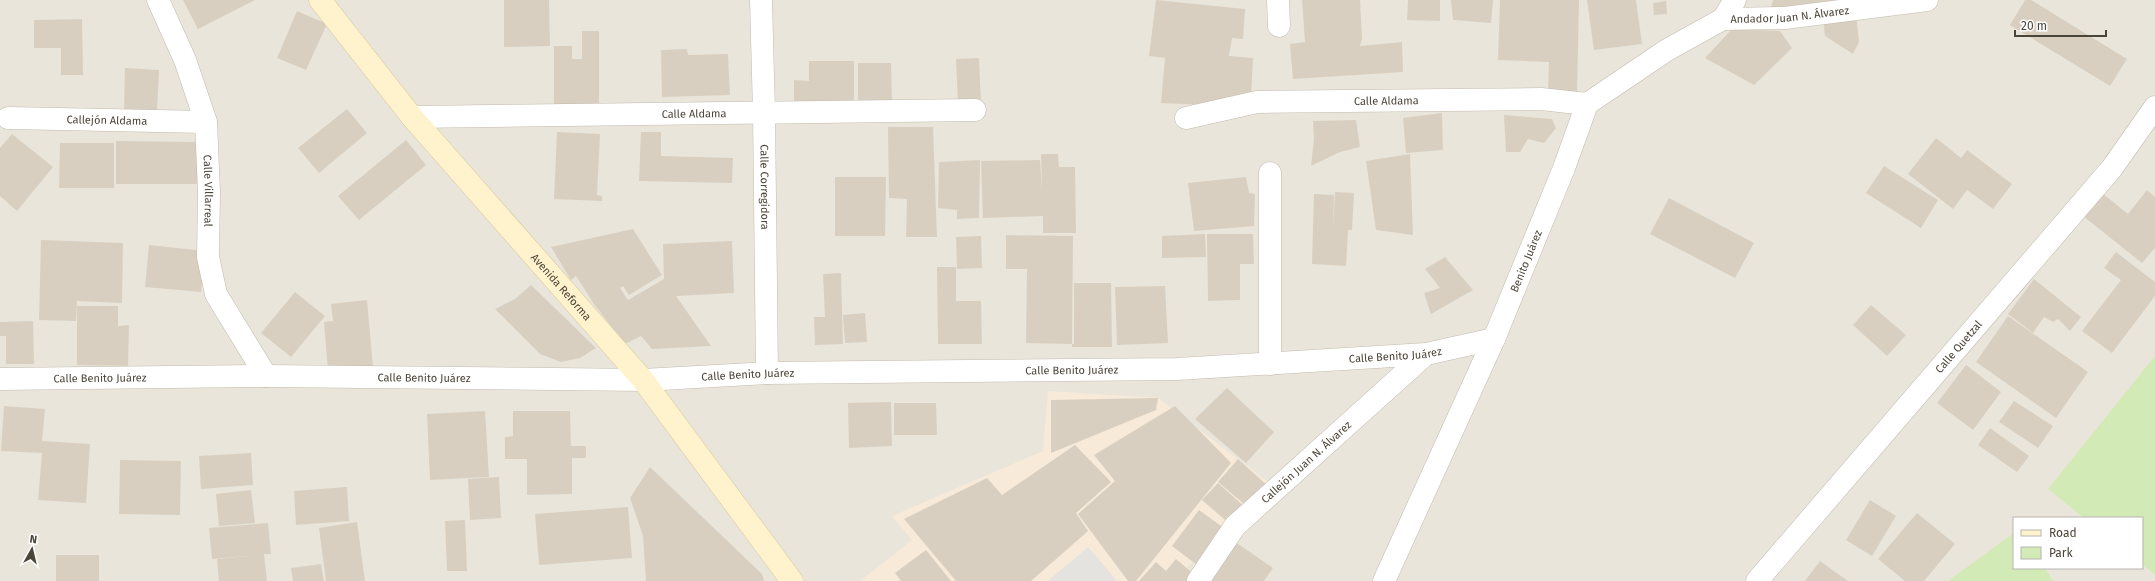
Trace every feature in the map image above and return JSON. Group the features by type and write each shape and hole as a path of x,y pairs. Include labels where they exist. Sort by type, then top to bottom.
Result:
{"street":[{"name":"Calle Villarreal","path":"158,0 185,60 206,122 209,192 208,257 216,294 266,376"},
{"name":"Avenida Reforma","path":"320,0 412,117 643,380 792,581"},
{"name":"Calle Corregidora","path":"761,0 767,373"},
{"path":"1278,0 1279,26"},
{"path":"1588,104 1667,50 1722,18 1734,0"},
{"name":"Andador Juan N. Álvarez","path":"1722,18 1785,18 1927,0"},
{"name":"Calle Aldama","path":"1186,118 1257,102 1541,99 1588,104"},
{"name":"Benito Juárez","path":"1384,581 1494,339 1564,168 1588,104"},
{"name":"Calle Quetzal","path":"1757,581 2112,168 2155,107"},
{"name":"Calle Aldama","path":"412,117 975,110"},
{"name":"Callejón Aldama","path":"8,118 206,122"},
{"path":"1270,173 1270,364"},
{"name":"Calle Benito Juárez","path":"0,379 266,376 643,380 767,373 1177,369 1426,354 1494,339"},
{"name":"Callejón Juan N. Álvarez","path":"1198,581 1235,526 1426,354"}],"shaded area":[{"path":"0,0 2155,0 2155,581 0,581"},
{"path":"1048,391 1158,398 1272,485 1173,581 860,581 912,540 892,516 1043,451"},
{"path":"1088,547 1117,581 1048,581"}],"green space":[{"path":"2155,356 2155,575 2143,565 2143,517 2083,517 2048,489"},
{"path":"2013,534 2013,569 2046,569 2053,581 1948,581"}],"building":[{"path":"183,0 255,0 198,29"},
{"path":"504,0 549,0 550,46 504,47"},
{"path":"1156,0 1245,9 1243,39 1232,38 1229,56 1253,58 1251,99 1232,106 1161,103 1165,58 1149,56"},
{"path":"1302,0 1360,0 1362,39 1360,46 1402,42 1403,72 1293,79 1290,44 1305,42"},
{"path":"1408,0 1440,0 1440,21 1407,20"},
{"path":"1451,0 1493,0 1491,23 1453,20"},
{"path":"1500,0 1579,0 1577,93 1548,92 1549,62 1498,60"},
{"path":"1587,0 1636,0 1642,44 1594,50"},
{"path":"1773,0 1847,0 1770,12"},
{"path":"2025,0 2031,0 2127,59 2110,86 2010,25"},
{"path":"1666,1 1667,14 1654,15 1653,3"},
{"path":"297,11 327,24 306,70 277,58"},
{"path":"1856,14 1859,42 1853,54 1825,36 1823,18"},
{"path":"82,19 83,75 61,75 61,48 34,48 34,20"},
{"path":"1732,29 1780,31 1792,48 1754,85 1705,58"},
{"path":"582,31 599,31 599,104 554,104 554,46 572,46 572,59 582,59"},
{"path":"687,49 688,55 728,54 730,95 662,97 661,50"},
{"path":"979,58 981,103 958,104 956,59"},
{"path":"809,61 854,61 854,103 794,103 794,80 809,81"},
{"path":"858,63 891,63 892,102 858,103"},
{"path":"125,68 159,70 157,112 124,110"},
{"path":"347,109 367,133 319,173 298,148"},
{"path":"1442,113 1443,150 1406,153 1403,118"},
{"path":"1504,115 1552,119 1556,128 1544,143 1528,139 1520,152 1506,152"},
{"path":"1356,120 1360,147 1340,152 1311,166 1314,139 1313,121"},
{"path":"888,127 933,127 937,237 906,237 907,199 889,198"},
{"path":"557,132 600,134 597,195 602,196 602,201 554,199"},
{"path":"641,132 661,132 661,156 733,158 732,183 639,181"},
{"path":"12,134 53,167 17,211 0,196 0,148"},
{"path":"1936,138 1961,158 1967,150 2012,184 1993,209 1967,190 1953,209 1908,174"},
{"path":"406,140 426,165 359,220 338,196"},
{"path":"116,141 200,142 200,184 116,184"},
{"path":"60,143 114,143 114,188 59,188"},
{"path":"1041,154 1058,154 1059,167 1075,167 1076,233 1043,233 1043,216 983,218 981,161 1040,160 1042,192"},
{"path":"1410,154 1413,235 1376,230 1366,161"},
{"path":"980,160 979,218 957,219 957,210 938,208 939,162"},
{"path":"1884,166 1938,200 1921,228 1866,193"},
{"path":"835,177 886,177 885,236 835,236"},
{"path":"1246,177 1249,193 1255,194 1254,226 1194,231 1188,183"},
{"path":"2147,190 2155,197 2155,248 2142,263 2083,216 2102,193 2128,214"},
{"path":"1335,192 1354,193 1352,230 1348,230 1346,266 1312,264 1314,194 1334,195 1333,229"},
{"path":"1669,198 1754,243 1735,278 1650,234"},
{"path":"633,229 662,275 629,295 623,286 620,288 628,300 664,279 663,244 732,241 734,293 676,296 711,346 652,349 641,336 625,344 594,304 576,276 571,280 551,247"},
{"path":"1205,234 1206,257 1162,258 1162,236"},
{"path":"1207,234 1253,234 1254,264 1240,264 1240,300 1208,301"},
{"path":"1006,235 1073,236 1072,344 1026,343 1027,269 1006,269"},
{"path":"981,236 982,268 957,269 956,237"},
{"path":"41,240 123,243 122,303 77,301 76,321 39,320"},
{"path":"149,245 205,251 201,292 145,287"},
{"path":"2116,252 2155,282 2155,296 2112,353 2082,331 2121,280 2104,268"},
{"path":"1445,257 1473,290 1431,314 1424,293 1440,288 1425,269"},
{"path":"937,267 956,267 956,301 981,301 982,344 938,344"},
{"path":"841,273 843,344 815,345 814,317 825,317 823,274"},
{"path":"2034,279 2081,317 2070,331 2058,319 2053,322 2044,317 2033,333 2008,314"},
{"path":"1074,283 1111,283 1112,347 1072,347 1072,344 1074,344"},
{"path":"531,285 596,348 580,358 561,362 540,354 495,309 515,299"},
{"path":"1165,286 1168,343 1117,345 1115,287"},
{"path":"295,292 325,316 291,357 261,333"},
{"path":"367,300 373,367 328,371 324,322 333,321 331,304"},
{"path":"1871,305 1906,335 1887,356 1853,325"},
{"path":"77,306 118,306 118,326 129,325 128,366 77,365"},
{"path":"865,313 867,342 845,343 843,315"},
{"path":"2008,316 2088,372 2056,418 1976,362"},
{"path":"33,321 34,364 6,364 6,336 0,336 0,322"},
{"path":"1966,365 2001,392 1973,430 1937,403"},
{"path":"1227,388 1274,432 1246,463 1195,419"},
{"path":"1158,398 1156,410 1051,453 1051,400"},
{"path":"2014,401 2053,426 2038,448 1999,422"},
{"path":"891,402 892,446 849,448 848,403"},
{"path":"894,403 936,403 937,435 894,435"},
{"path":"4,406 45,409 42,441 90,444 86,503 38,500 42,453 1,451"},
{"path":"1175,406 1231,463 1136,581 1128,581 1078,514 1115,481 1094,455"},
{"path":"485,411 489,477 430,480 427,414"},
{"path":"513,411 570,411 571,446 586,446 586,458 572,458 572,494 527,495 527,459 505,459 505,437 513,436"},
{"path":"1990,428 2029,456 2017,472 1978,445"},
{"path":"1075,445 1111,482 1076,513 1088,531 1031,581 956,581 904,519 987,478 1002,495"},
{"path":"251,453 253,485 201,489 199,456"},
{"path":"1238,459 1269,487 1250,509 1218,482"},
{"path":"120,460 181,461 180,515 119,514"},
{"path":"650,467 762,574 764,581 646,581 643,536 630,498"},
{"path":"499,477 501,518 470,520 468,479"},
{"path":"1218,483 1246,508 1231,525 1202,500"},
{"path":"347,487 349,521 296,525 294,491"},
{"path":"251,490 255,523 219,526 216,494"},
{"path":"1870,500 1896,516 1872,556 1846,540"},
{"path":"628,507 632,558 539,565 535,514"},
{"path":"1199,510 1228,531 1201,568 1172,546"},
{"path":"1917,513 1955,544 1924,581 1905,581 1878,559"},
{"path":"465,520 467,571 447,571 445,521"},
{"path":"357,522 365,581 326,581 319,528"},
{"path":"268,523 271,554 264,554 267,581 219,581 217,559 249,556 212,559 209,528"},
{"path":"1228,537 1273,568 1264,581 1198,581"},
{"path":"926,550 951,581 901,581 895,573"},
{"path":"56,555 99,555 99,581 56,581"},
{"path":"1176,559 1196,576 1192,581 1139,581 1156,562 1166,571"},
{"path":"1820,561 1848,581 1805,581"},
{"path":"321,564 324,581 293,581 291,568"}]}
